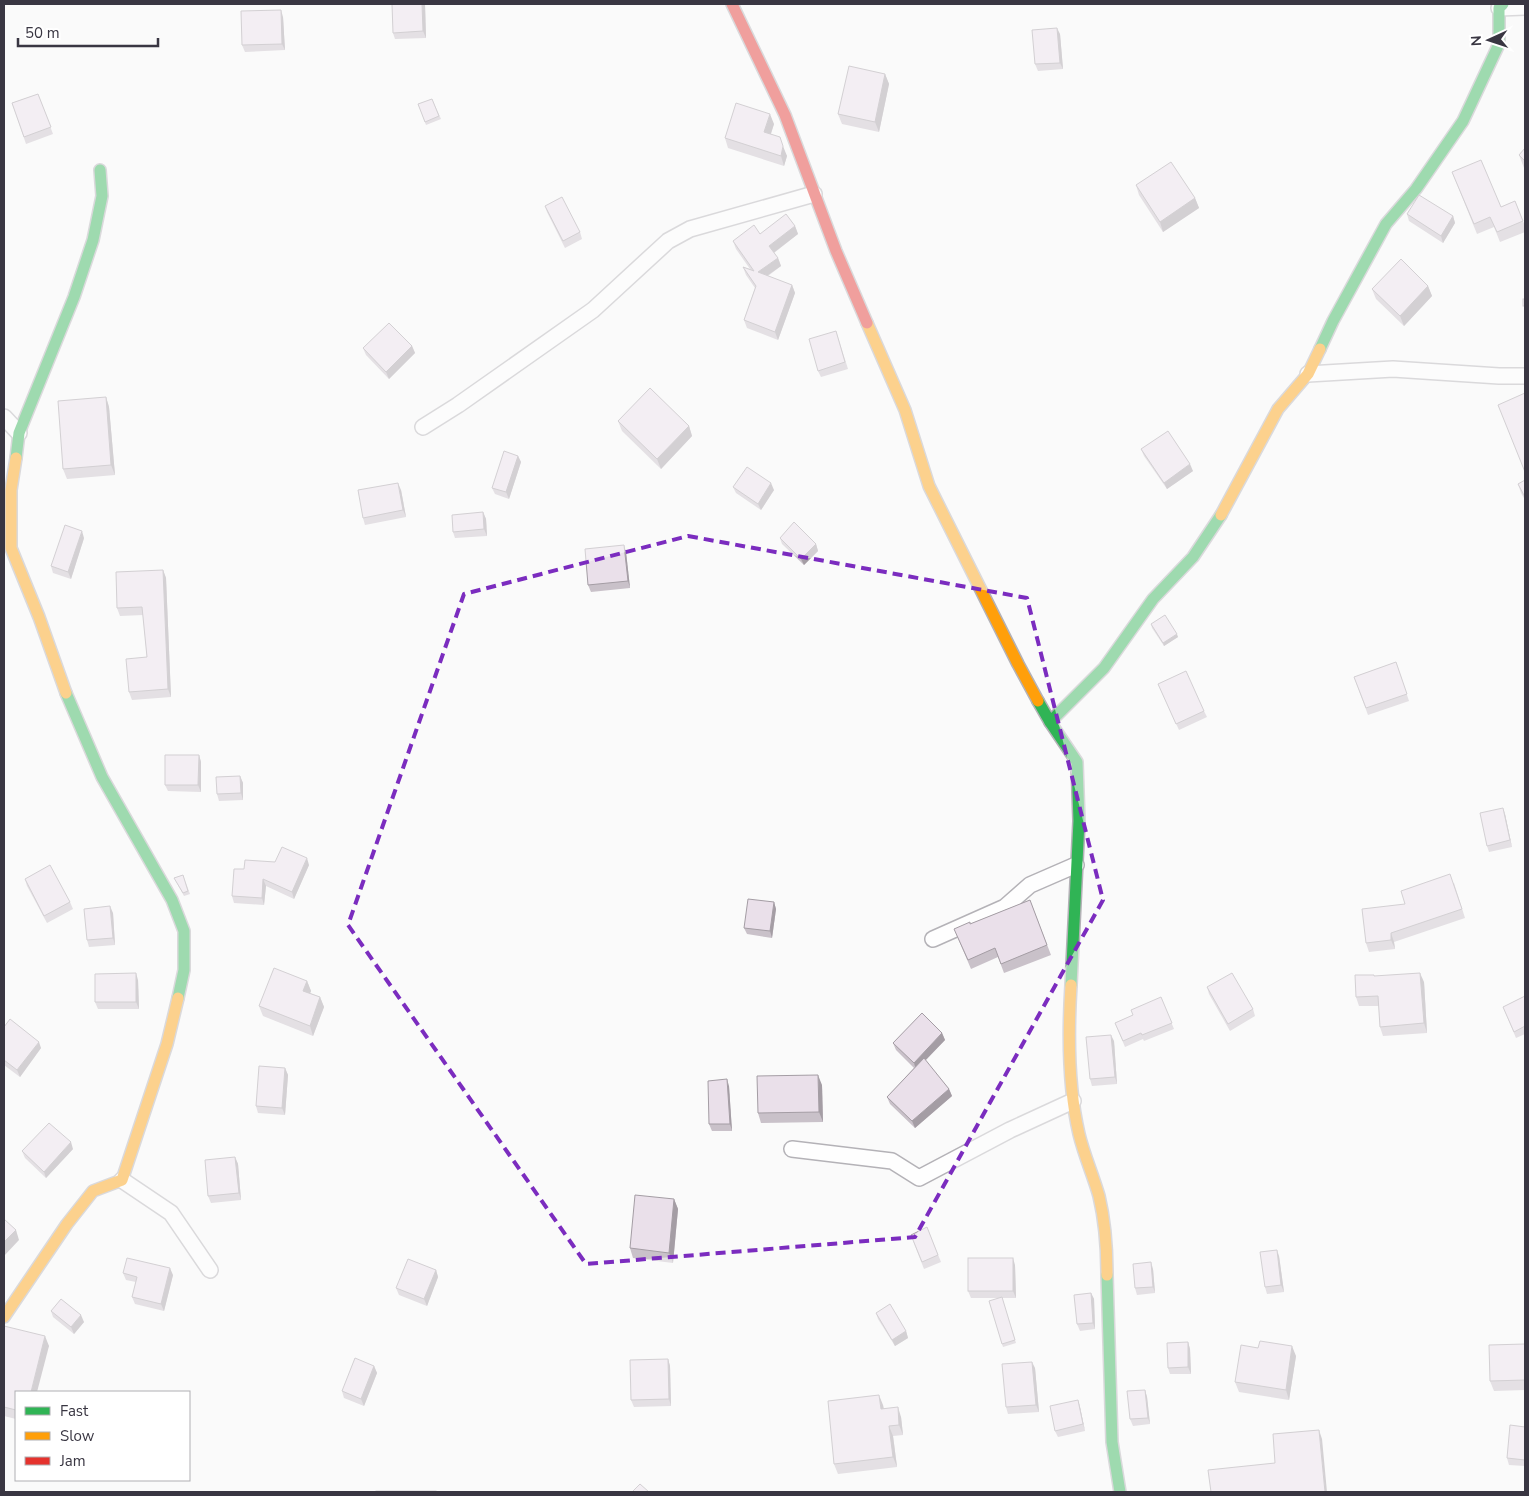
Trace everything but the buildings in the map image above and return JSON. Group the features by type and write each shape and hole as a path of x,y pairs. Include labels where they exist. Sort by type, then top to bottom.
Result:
{"street":[{"path":"732,4 785,115 836,251 905,410 929,486 1018,664 1050,722 1077,762 1079,821 1069,1022 1073,1101 1079,1134 1099,1197 1107,1248 1106,1316 1112,1433 1120,1492"},
{"path":"1050,722 1104,668 1153,599 1193,557 1228,504 1278,409 1308,374 1333,321 1386,224 1416,189 1463,121 1499,44 1501,6 1525,7"},
{"path":"100,170 102,196 94,240 74,297 19,433 11,490 11,548 68,698 102,778 172,900 184,931 184,970 167,1044 122,1180"},
{"path":"424,427 593,310 668,241 690,229 814,194"},
{"path":"1308,374 1393,369 1525,376"},
{"path":"4,417 19,433"},
{"path":"933,939 1005,906 1030,885 1076,865"},
{"path":"792,1149 892,1161 919,1178 1010,1130 1073,1101"},
{"path":"122,1180 171,1214 210,1270"},
{"path":"4,1317 56,1239 93,1191 122,1180"}],"highlighted area":[{"path":"688,536 1027,598 1103,900 915,1237 586,1264 348,925 464,594"}],"traffic: fast":[{"path":"1320,349 1333,321 1386,224 1416,189 1463,121 1499,44 1499,8 1503,4"},
{"path":"16,458 19,433 74,297 93,240 102,196 100,170"},
{"path":"1050,722 1104,668 1153,599 1193,557 1221,515"},
{"path":"66,693 102,777 172,900 184,931 184,970 178,998"},
{"path":"1038,701 1077,762 1079,821 1071,985"},
{"path":"1107,1275 1112,1442 1120,1492"}],"traffic: slow":[{"path":"867,323 905,410 929,486 1038,701"},
{"path":"1221,515 1278,409 1308,374 1320,349"},
{"path":"16,458 11,490 11,548 39,617 66,693"},
{"path":"1071,985 1069,1041 1075,1116 1101,1206 1107,1255 1107,1275"},
{"path":"4,1317 67,1224 93,1191 122,1180 167,1044 178,998"}],"traffic: jam":[{"path":"732,4 785,115 836,251 867,323"}]}
